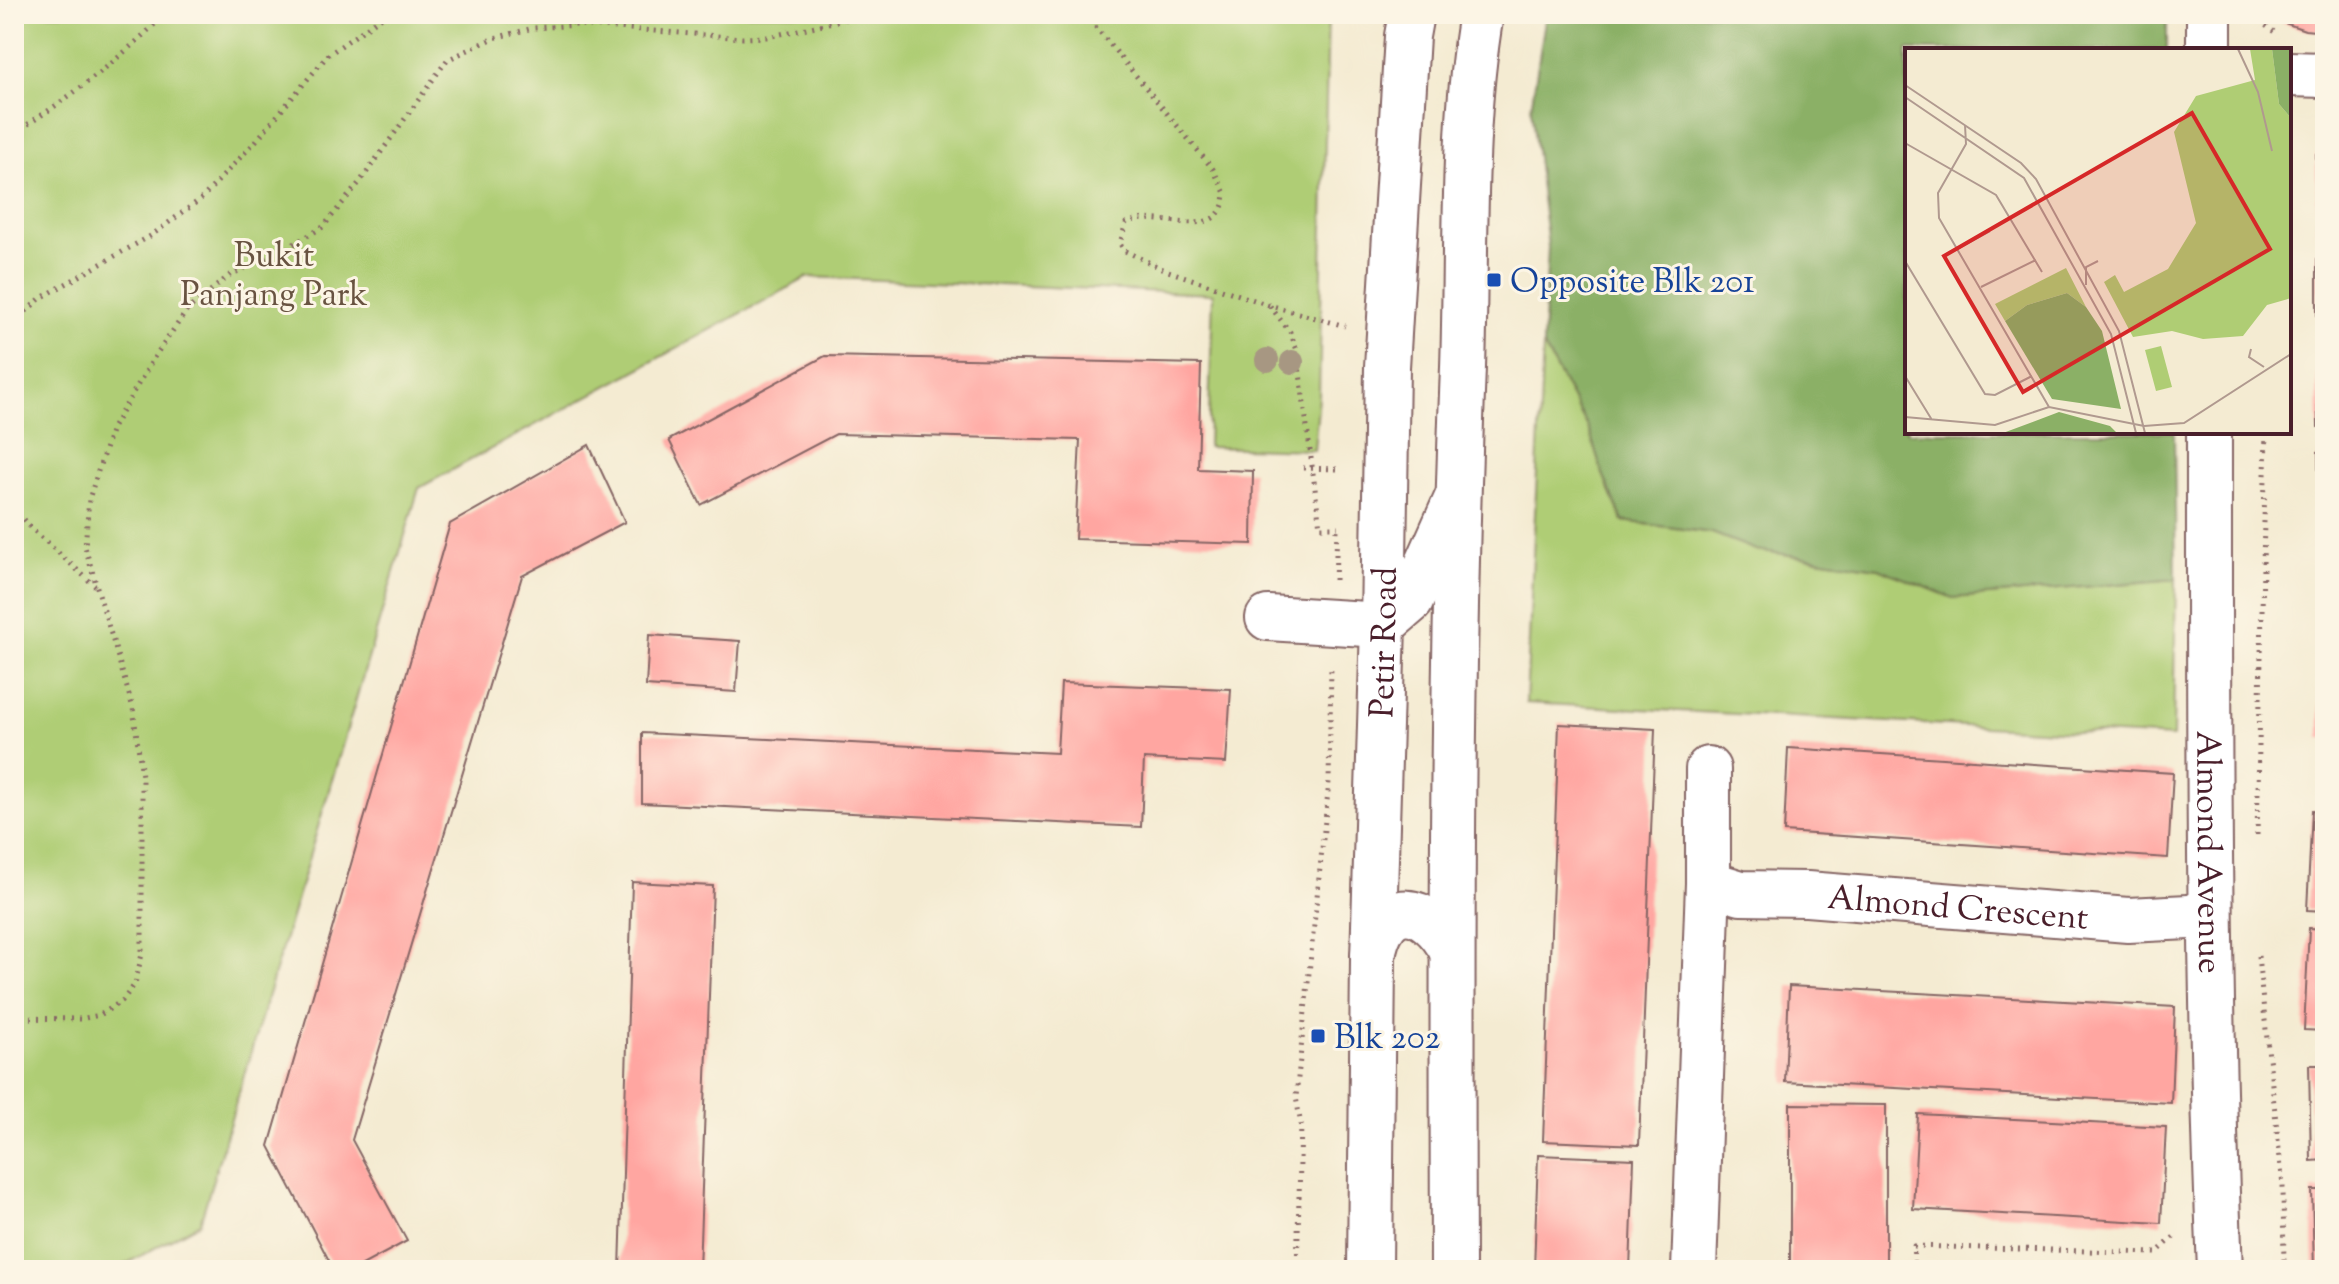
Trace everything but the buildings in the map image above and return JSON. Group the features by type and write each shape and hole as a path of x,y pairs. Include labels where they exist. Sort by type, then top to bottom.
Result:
{"main road":[{"name":"Petir Road","path":"1370,1270 1373,959 1387,367 1407,36 1411,14"},
{"path":"1453,1270 1452,951 1457,498 1467,139 1481,14"},
{"path":"2209,14 2209,48"},
{"path":"2291,74 2325,75"},
{"name":"Almond Avenue","path":"2209,434 2209,916 2220,1270"},
{"path":"1268,618 1383,625 1411,601 1457,498"},
{"path":"1694,1270 1708,883 1708,769"},
{"name":"Almond Crescent","path":"1708,883 1741,893 1807,894 2128,920 2209,916"},
{"path":"1373,959 1376,937 1385,922 1396,915 1412,912 1436,926 1452,951"}],"path":[{"path":"14,133 54,108 123,56 165,14"},
{"path":"14,322 41,298 152,235 202,198 255,142 328,55 386,14"},
{"path":"559,14 578,25"},
{"path":"573,14 578,25"},
{"path":"14,1018 80,1019 100,1015 122,1001 135,984 142,954 142,776 133,708 85,547 89,499 112,428 155,356 188,309 230,275 282,251 323,227 359,183 447,60 494,38 533,28 578,25 718,37 768,37 867,14"},
{"path":"1085,14 1213,169 1225,193 1215,217 1205,222 1137,218 1126,223 1121,232 1123,250 1165,270 1269,305 1345,326"},
{"path":"1269,305 1290,332 1297,350 1320,527 1338,527"},
{"path":"2257,846 2266,434"},
{"path":"1303,468 1338,469"},
{"path":"14,507 32,529 96,586"},
{"path":"2257,941 2283,1186 2284,1270"},
{"path":"1913,1270 1914,1246 2156,1253 2174,1237"}],"green space":[{"name":"Bukit Panjang Park","path":"14,14 1328,14 1319,396 1314,450 1208,447 1213,294 808,277 419,488 200,1223 115,1270 14,1270"},
{"path":"1546,14 2167,14 2167,48 1905,48 1905,434 2174,434 2176,579 1953,598 1878,568 1756,550 1712,533 1623,521 1588,427 1543,345 1548,247 1531,108"},
{"path":"1543,345 1588,427 1623,521 1712,533 1756,550 1878,568 1953,598 2176,579 2173,737 1526,703"}],"place":[{"name":"Opposite Blk 201","path":"1494,280"},
{"name":"Blk 202","path":"1318,1036"}]}
